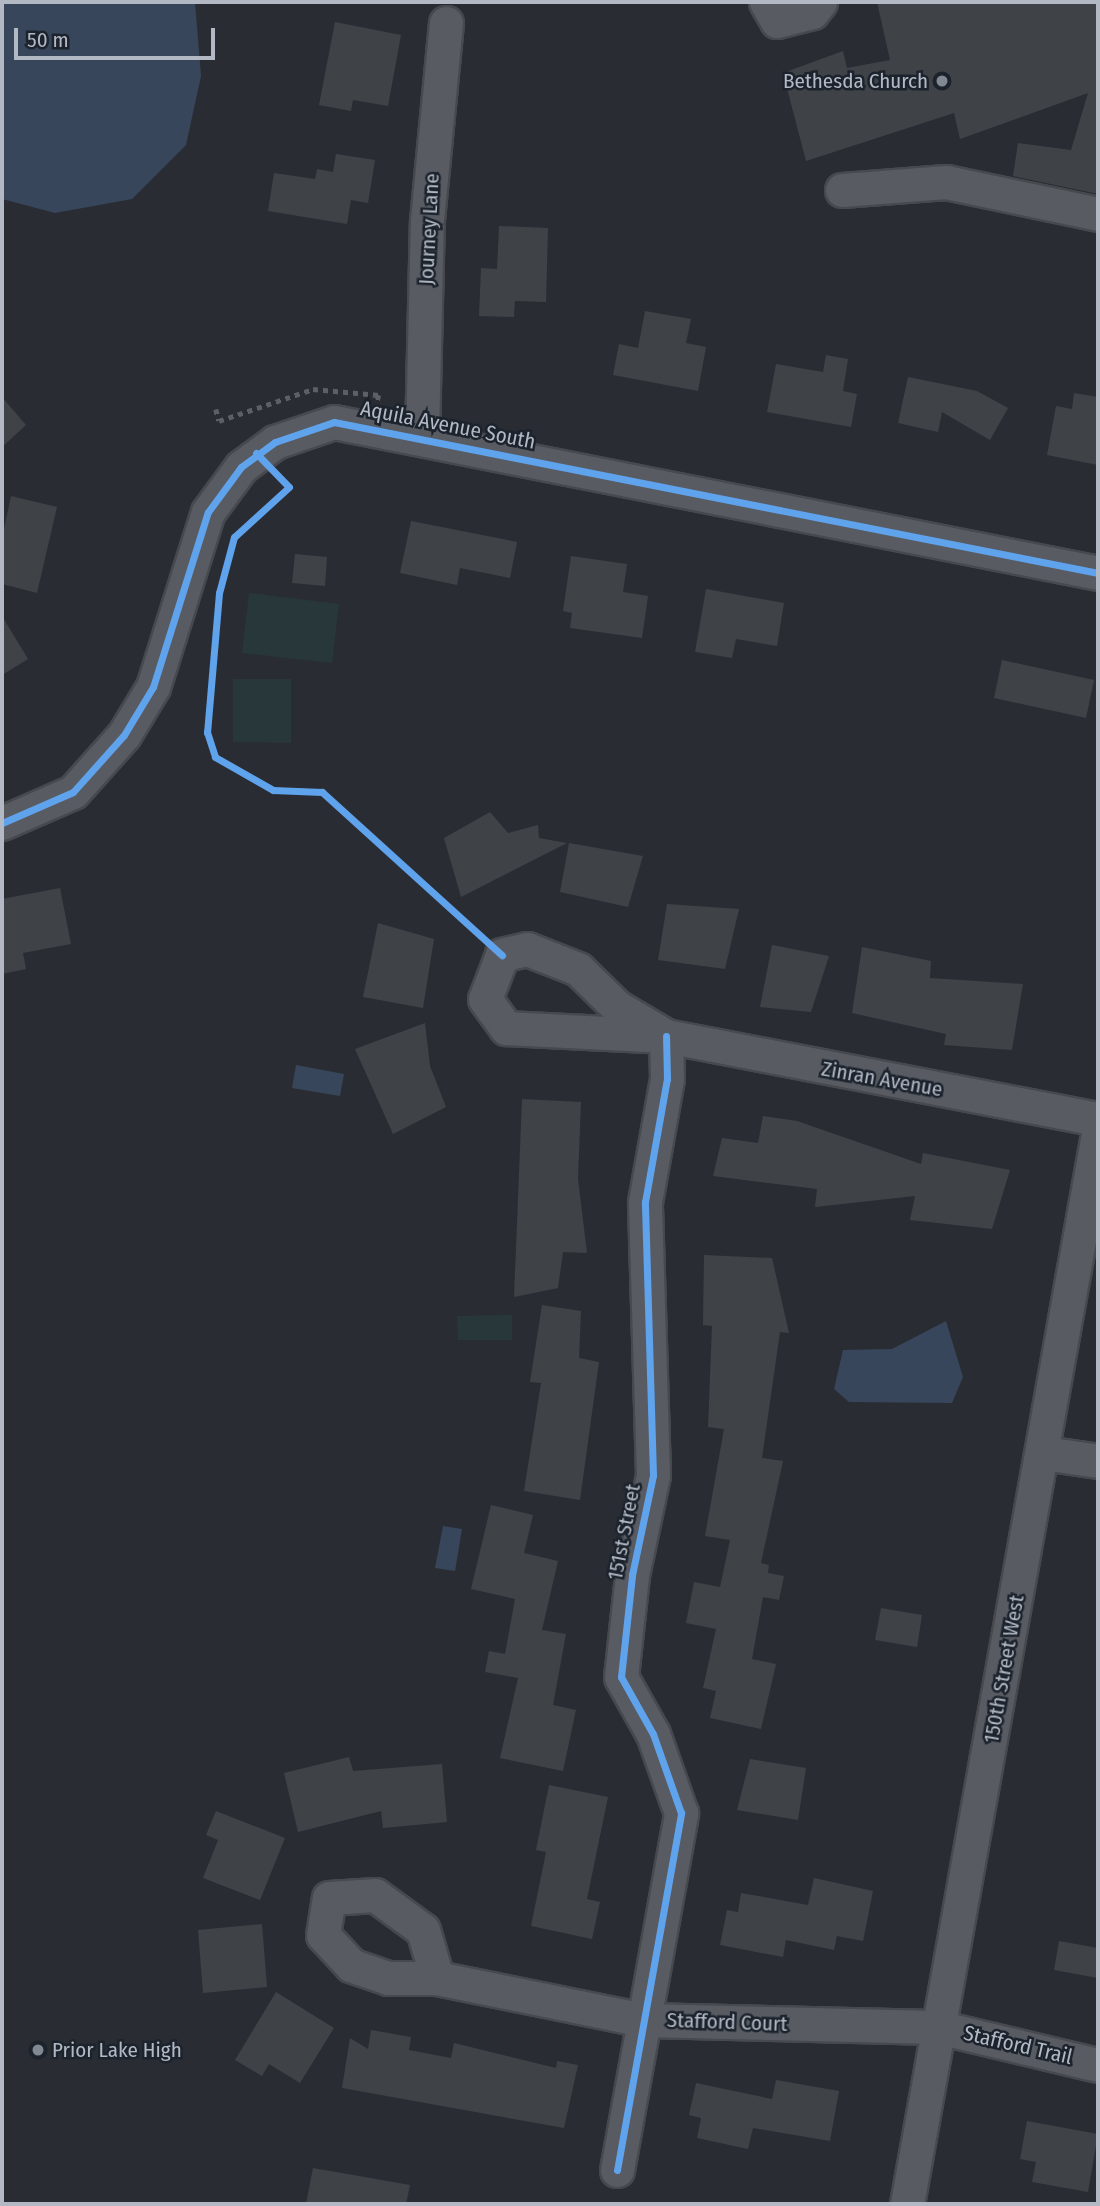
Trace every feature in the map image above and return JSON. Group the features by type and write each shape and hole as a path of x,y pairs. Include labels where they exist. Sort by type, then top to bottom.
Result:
{"street":[{"path":"766,2 777,21 812,12 820,2"},
{"name":"Journey Lane","path":"422,436 427,220 446,23"},
{"path":"842,190 946,181 1098,214"},
{"name":"Aquila Avenue South","path":"2,823 73,793 124,735 153,687 208,512 241,467 275,442 334,422 422,436 1098,573"},
{"name":"Zinran Avenue","path":"666,1036 617,1007 578,970 527,950 502,955 485,999 506,1028 666,1036 1098,1119"},
{"name":"151st Street","path":"617,2171 681,1813 653,1734 621,1677 632,1575 653,1475 645,1202 667,1079 666,1036"},
{"name":"150th Street West","path":"907,2204 1044,1453 1098,1133"},
{"path":"1044,1453 1098,1461"},
{"name":"Stafford Court","path":"437,1978 643,2020 938,2027"},
{"name":"Stafford Trail","path":"938,2027 1098,2065"}],"shaded area":[{"path":"249,593 339,604 332,663 242,653"},
{"path":"233,679 291,679 291,743 233,742"},
{"path":"512,1315 512,1340 458,1340 457,1316"}],"water":[{"path":"2,2 195,2 201,76 186,145 132,199 55,213 2,199"},
{"path":"296,1065 344,1074 340,1096 292,1088"},
{"path":"946,1321 963,1377 952,1403 849,1402 834,1389 843,1350 892,1349"},
{"path":"443,1526 462,1529 455,1571 435,1568"}],"building":[{"name":"Bethesda Church","path":"877,2 1098,2 1098,194 1013,176 1018,143 1071,150 1088,93 960,139 954,113 806,161 783,73 843,51 847,68 890,60"},
{"path":"335,22 401,35 388,106 353,100 351,111 319,105"},
{"path":"336,154 375,160 368,203 351,200 347,224 268,211 274,173 315,179 317,169 333,172"},
{"path":"499,226 548,228 546,302 515,301 514,317 479,316 481,268 497,269"},
{"path":"645,311 691,319 686,343 706,347 698,391 613,375 619,344 638,348"},
{"path":"826,355 848,359 843,391 857,394 851,427 767,412 776,364 823,372"},
{"path":"908,377 977,391 1008,408 990,440 942,412 938,432 898,423"},
{"path":"1074,393 1098,397 1098,465 1047,455 1056,406 1072,409"},
{"path":"2,397 26,425 2,447"},
{"path":"11,496 57,507 37,593 2,584 2,538"},
{"path":"411,521 517,542 510,578 460,568 457,585 400,573"},
{"path":"295,554 327,557 325,586 292,583"},
{"path":"571,556 627,564 623,592 648,596 642,638 570,628 572,613 563,611"},
{"path":"706,589 784,603 777,646 736,639 732,658 695,652"},
{"path":"2,616 28,659 2,675"},
{"path":"1002,660 1094,680 1086,718 994,698"},
{"path":"490,812 508,833 538,825 539,838 567,843 461,897 444,838"},
{"path":"569,843 643,856 628,907 560,892"},
{"path":"60,888 71,944 23,953 26,969 2,974 2,899"},
{"path":"667,904 739,909 725,969 658,960"},
{"path":"378,923 434,939 423,1008 363,997"},
{"path":"772,945 829,956 811,1012 760,1007"},
{"path":"862,947 931,961 930,978 1023,984 1012,1050 944,1045 946,1034 852,1013"},
{"path":"425,1023 430,1066 446,1107 393,1134 355,1049"},
{"path":"522,1099 581,1102 578,1179 587,1253 563,1252 558,1288 514,1297"},
{"path":"763,1116 797,1121 921,1164 923,1153 1010,1170 992,1229 910,1220 915,1196 815,1207 817,1189 713,1176 722,1138 758,1143"},
{"path":"704,1255 772,1258 789,1333 780,1332 762,1458 783,1461 761,1563 769,1565 768,1573 784,1576 779,1600 763,1597 752,1659 776,1664 761,1729 710,1718 716,1691 703,1688 716,1629 686,1623 694,1582 720,1587 730,1540 705,1536 724,1429 708,1427 712,1326 703,1325"},
{"path":"542,1305 581,1311 579,1358 599,1362 580,1500 524,1491 541,1383 530,1382"},
{"path":"491,1505 533,1515 524,1553 558,1561 542,1630 566,1634 553,1705 576,1710 563,1771 500,1758 518,1678 485,1672 489,1651 505,1654 515,1599 471,1589"},
{"path":"881,1608 922,1615 917,1647 875,1640"},
{"path":"349,1757 353,1771 442,1764 447,1822 383,1828 381,1811 298,1832 284,1773"},
{"path":"750,1759 806,1768 798,1820 737,1810"},
{"path":"549,1785 608,1797 587,1899 600,1902 592,1939 531,1926 546,1852 536,1850"},
{"path":"216,1811 285,1838 260,1900 203,1878 218,1840 206,1835"},
{"path":"814,1878 873,1891 863,1941 837,1936 834,1950 786,1940 783,1957 720,1945 727,1910 738,1912 741,1893 808,1905"},
{"path":"262,1924 267,1987 203,1993 198,1930"},
{"path":"1059,1941 1098,1948 1098,1978 1054,1970"},
{"path":"276,1992 334,2028 300,2083 269,2064 262,2076 235,2060"},
{"path":"371,2030 411,2037 409,2050 451,2058 454,2043 556,2068 557,2061 578,2065 564,2128 342,2088 350,2038 368,2049"},
{"path":"776,2080 839,2091 830,2141 753,2128 748,2149 697,2138 701,2118 689,2115 696,2083 772,2099"},
{"path":"1027,2121 1098,2134 1088,2192 1032,2182 1036,2162 1020,2159"},
{"path":"313,2168 410,2185 406,2204 306,2204"}],"cycle path":[{"path":"2,823 73,792 124,735 153,687 208,512 241,467 275,442 334,422 1098,573"},
{"path":"256,453 289,487 234,537 219,593 207,732 215,757 273,790 322,792 502,955"},
{"path":"617,2170 681,1813 653,1734 621,1677 632,1575 653,1475 645,1202 667,1079 666,1036"}],"place":[{"name":"Bethesda Church","path":"942,81"},
{"name":"Prior Lake High","path":"38,2050"}]}
